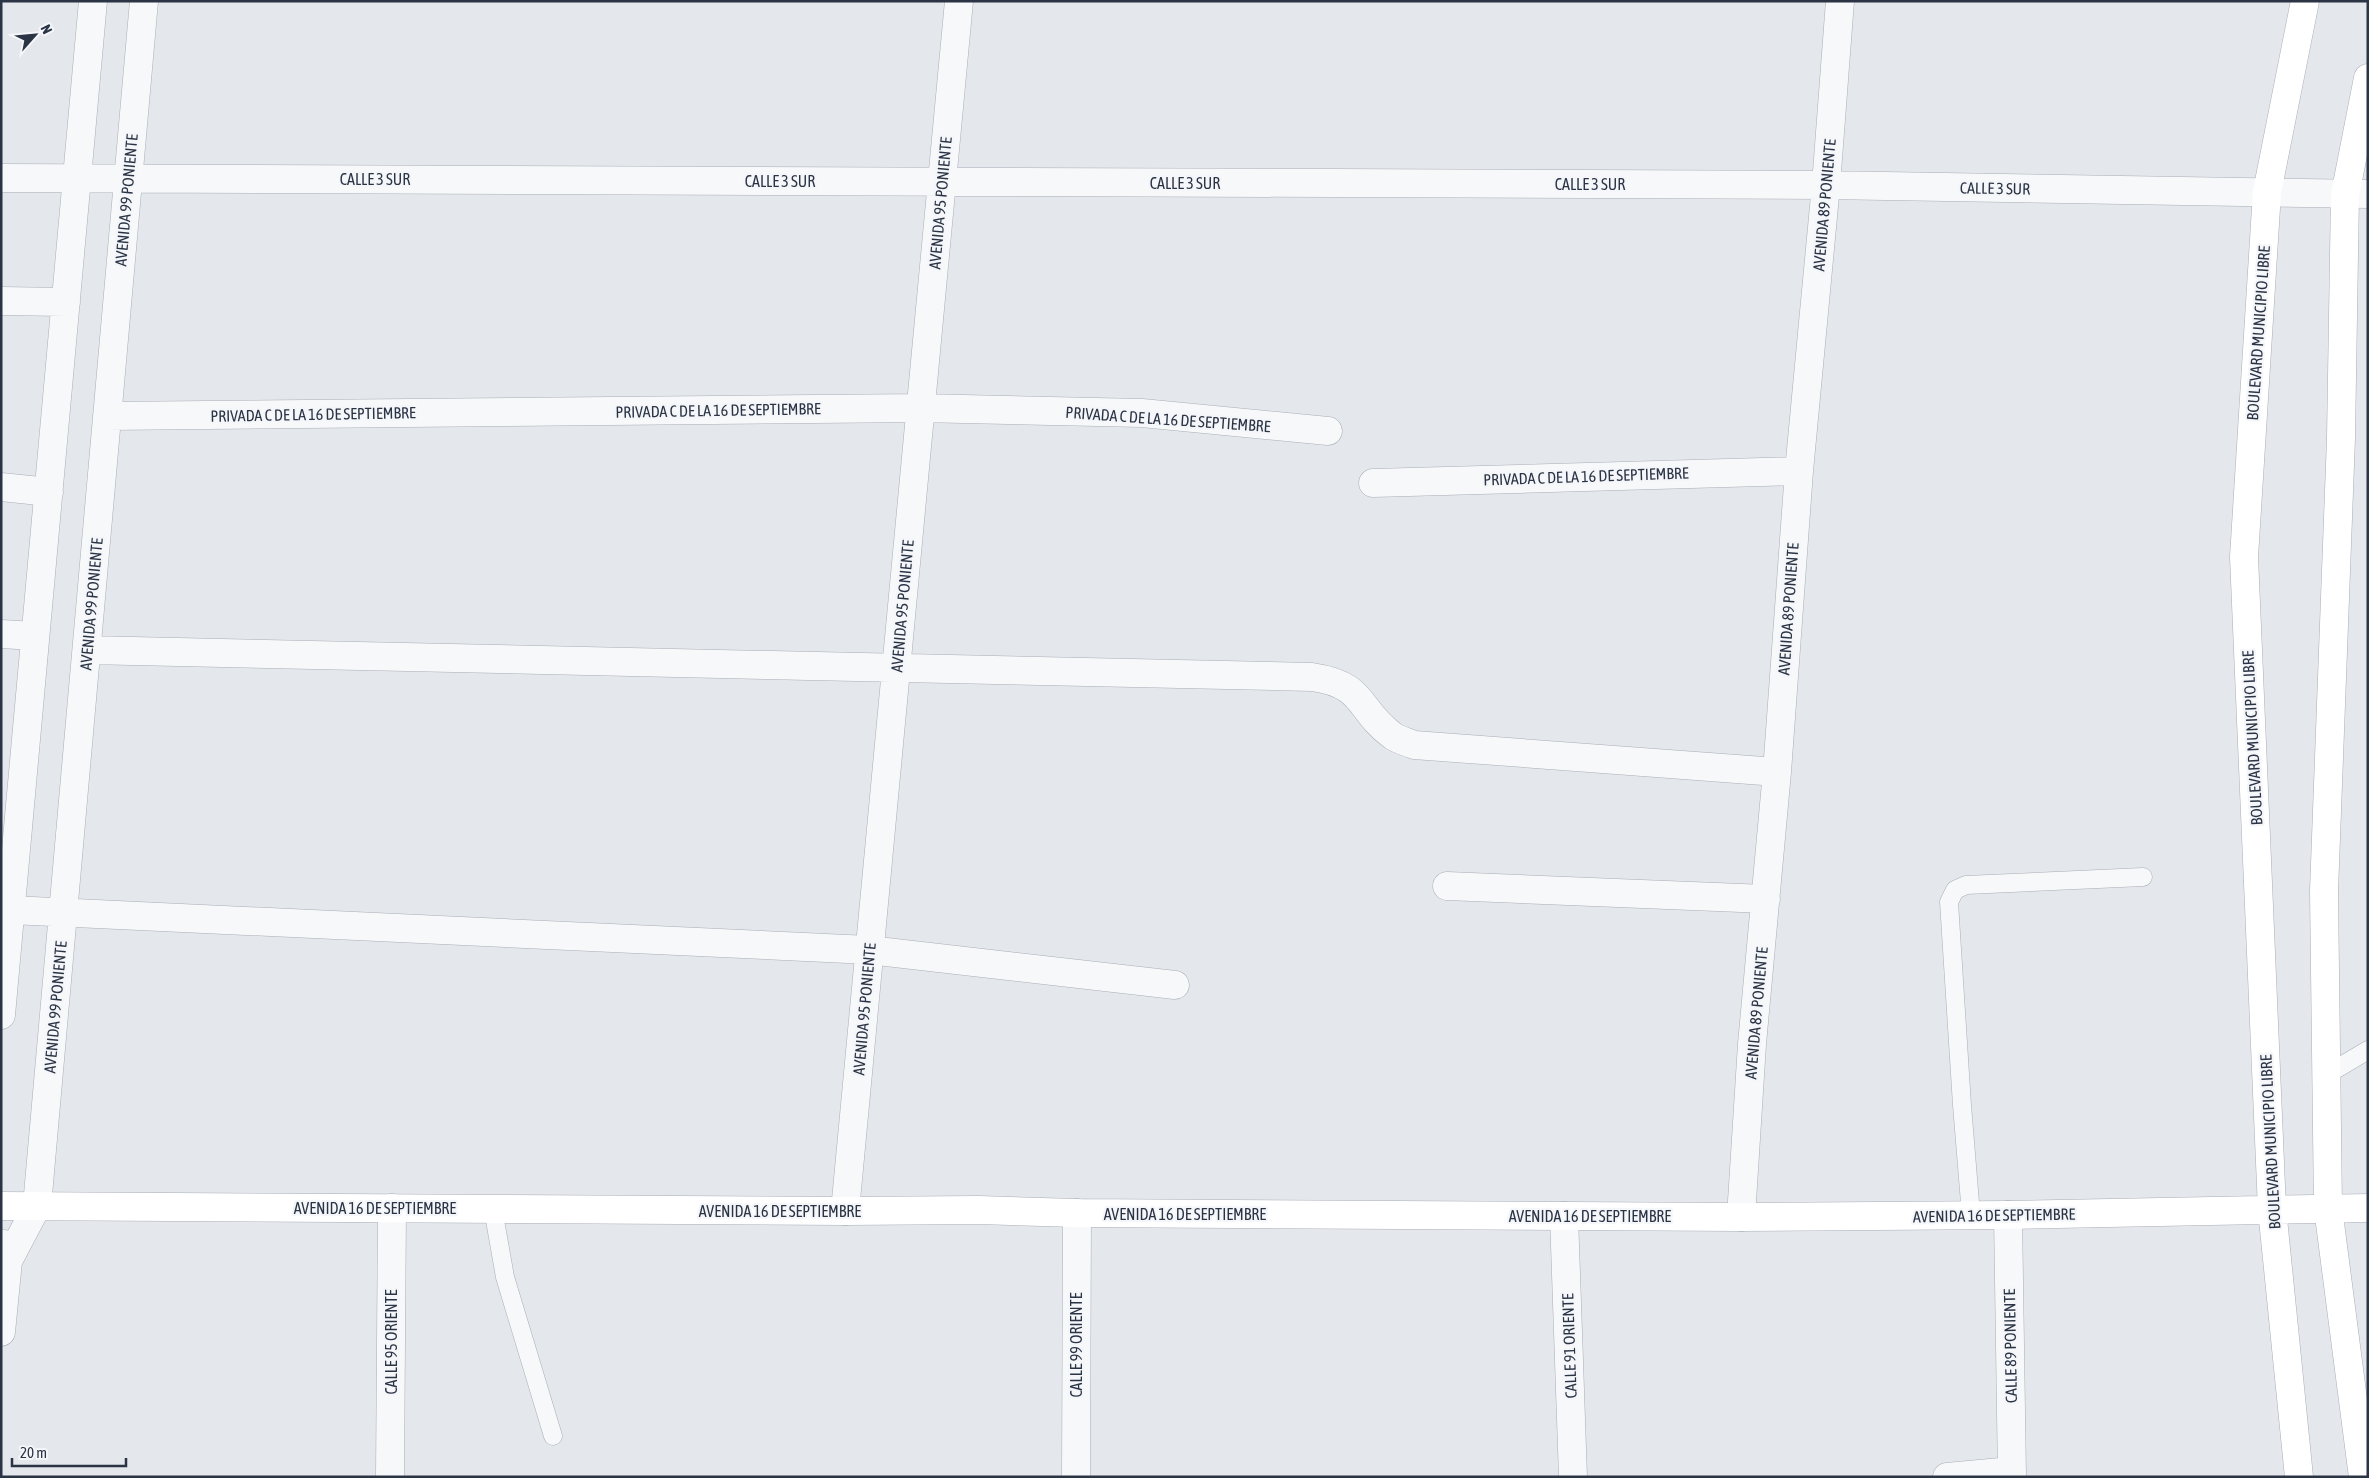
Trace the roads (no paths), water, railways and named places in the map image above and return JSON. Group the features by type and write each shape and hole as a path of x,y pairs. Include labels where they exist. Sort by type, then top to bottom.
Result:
{"main road":[{"name":"BOULEVARD MUNICIPIO LIBRE","path":"2299,1477 2272,1209 2244,557 2267,192 2305,1"},
{"path":"2363,1477 2328,1208 2324,891 2341,438 2357,195 2368,78"},
{"name":"AVENIDA 16 DE SEPTIEMBRE","path":"1,1206 845,1211 979,1210 1077,1213 1740,1217 2008,1215 2368,1208"}],"street":[{"path":"2,1006 11,910 12,766 35,636 93,1"},
{"name":"AVENIDA 99 PONIENTE","path":"37,1206 144,1"},
{"name":"AVENIDA 95 PONIENTE","path":"845,1211 959,1"},
{"name":"AVENIDA 89 PONIENTE","path":"1740,1217 1752,1044 1777,772 1799,471 1826,185 1840,1"},
{"name":"CALLE 3 SUR","path":"1,178 1826,185 2357,195"},
{"path":"1,301 66,302"},
{"name":"PRIVADA C DE LA 16 DE SEPTIEMBRE","path":"107,416 920,408 1142,413 1328,430"},
{"name":"PRIVADA C DE LA 16 DE SEPTIEMBRE","path":"1374,483 1799,471"},
{"path":"1,487 49,492"},
{"path":"1,634 35,636"},
{"path":"86,650 1312,676 1330,679 1351,690 1394,737 1414,745 1777,772"},
{"path":"1446,886 1766,899"},
{"path":"11,910 870,950 1175,985"},
{"path":"8,1261 37,1206"},
{"name":"CALLE 95 ORIENTE","path":"390,1477 392,1208"},
{"name":"CALLE 99 ORIENTE","path":"1076,1477 1077,1213"},
{"name":"CALLE 89 PONIENTE","path":"2008,1215 2012,1474"},
{"name":"CALLE 91 ORIENTE","path":"1564,1216 1573,1477"},
{"path":"1,1234 8,1261 1,1332"},
{"path":"1946,1477 2012,1474"}],"lane":[{"path":"1971,1215 1962,1105 1950,902 1955,890 1966,885 2143,877"},
{"path":"2326,1075 2368,1050"},
{"path":"493,1209 505,1277 553,1436"}]}
